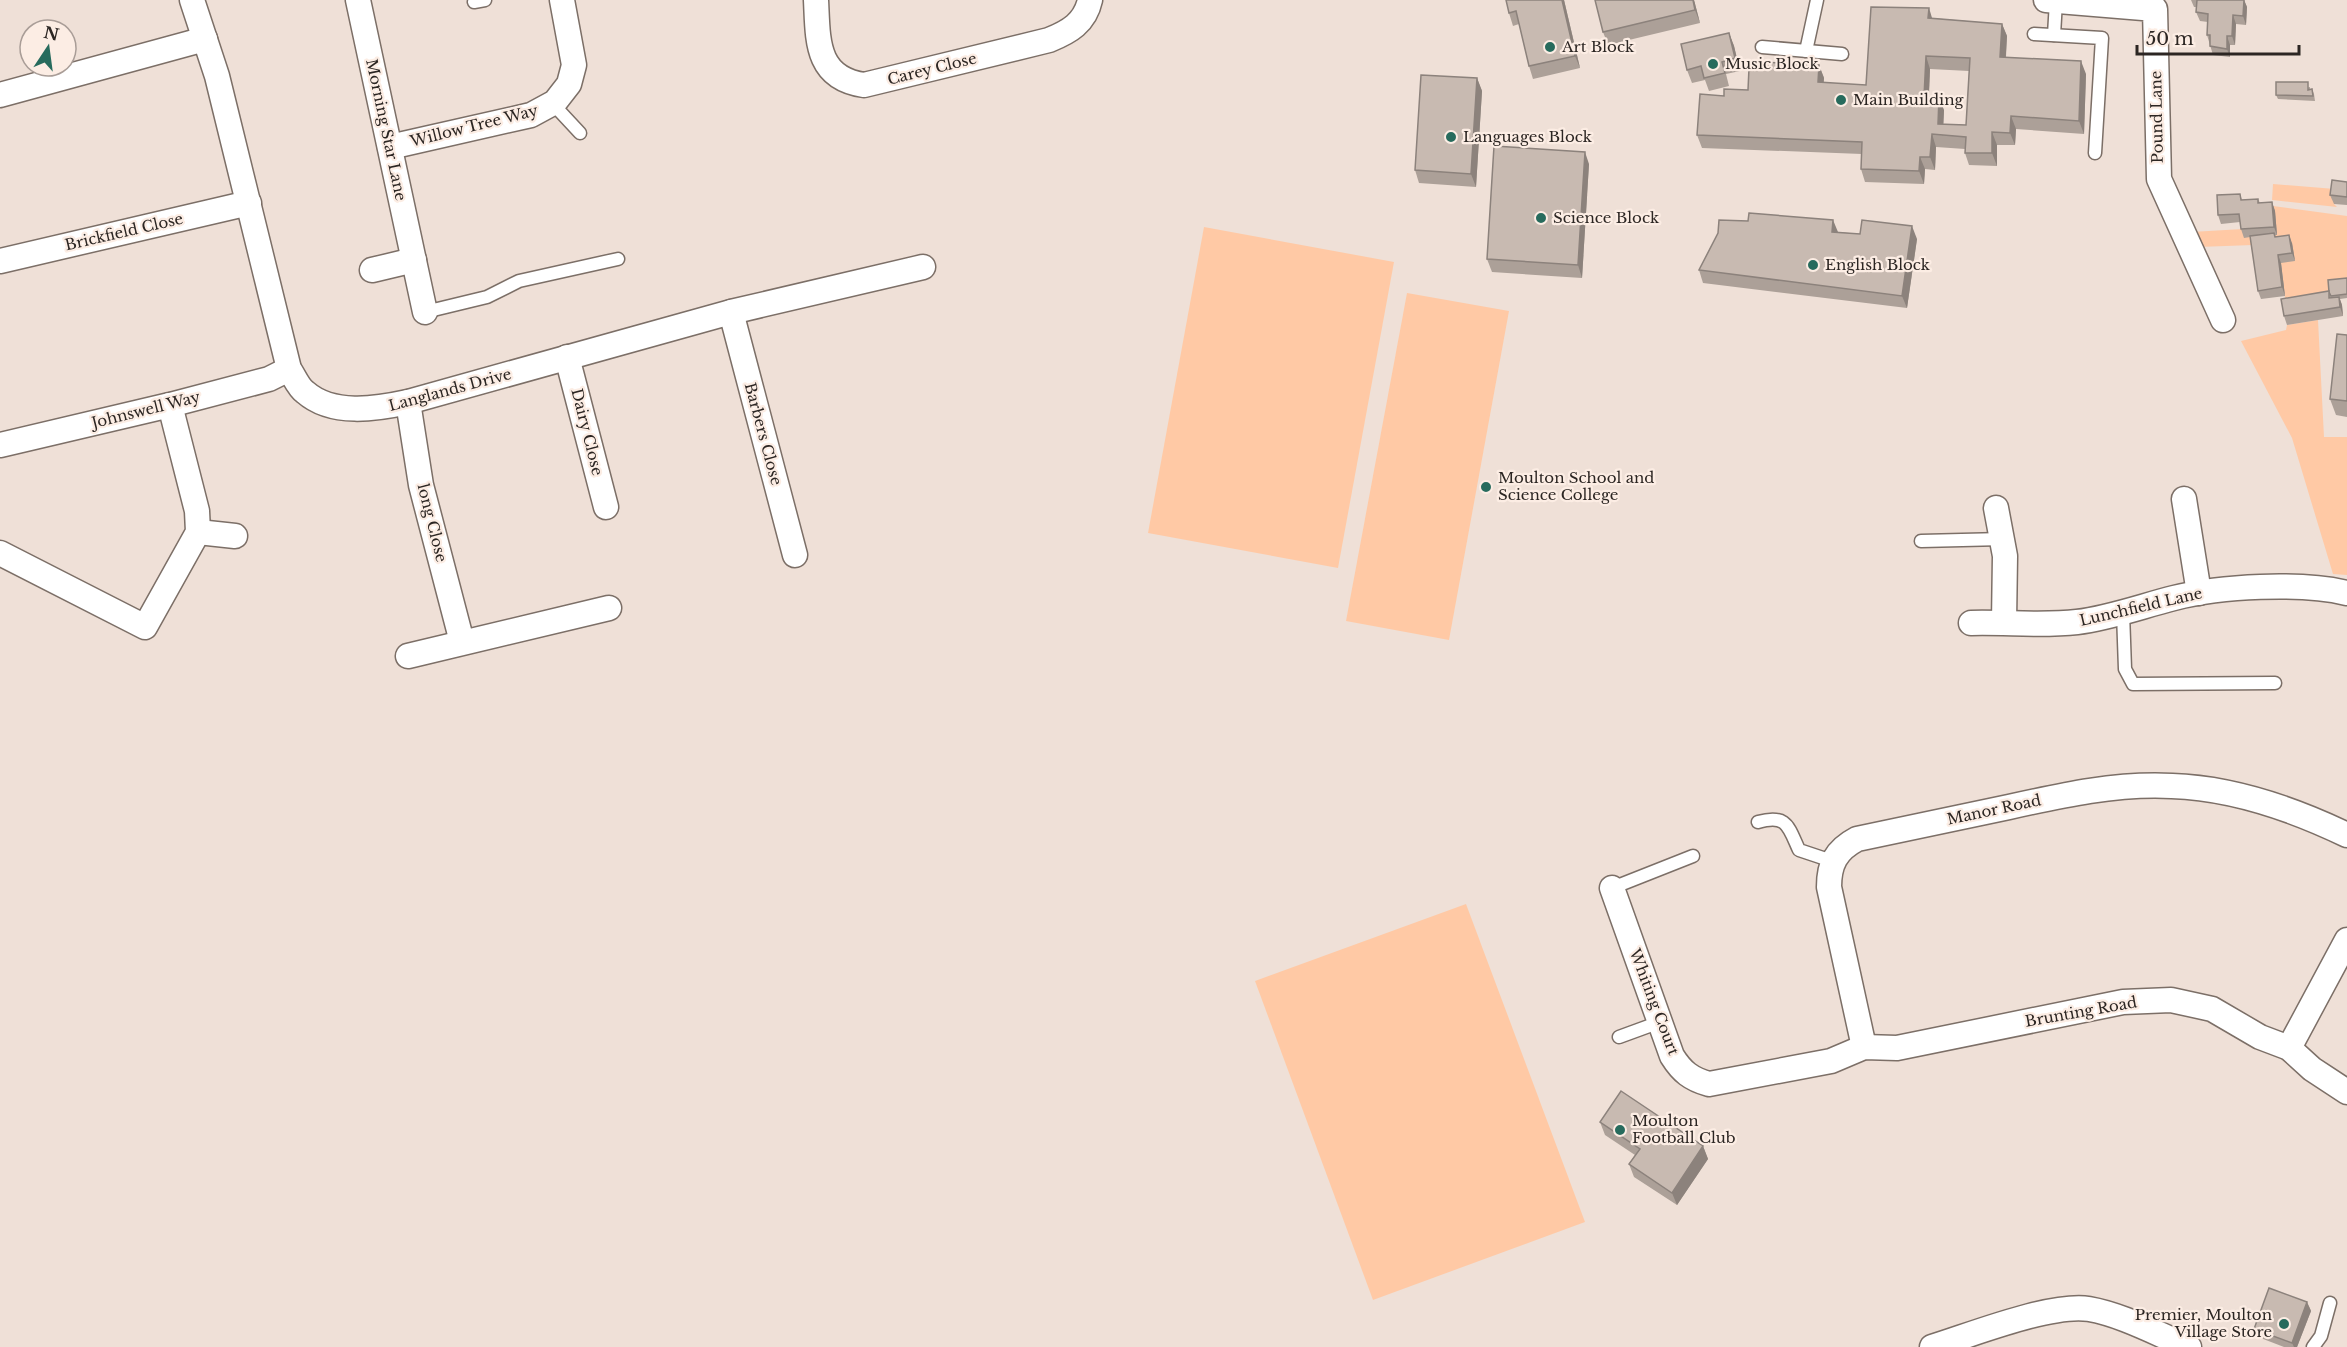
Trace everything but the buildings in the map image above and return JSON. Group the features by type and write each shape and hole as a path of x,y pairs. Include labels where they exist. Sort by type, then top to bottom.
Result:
{"street":[{"name":"Langlands Drive","path":"192,0 205,39 249,203 289,369 304,392 328,405 374,410 731,312 924,267"},
{"name":"Morning Star Lane","path":"358,0 425,312"},
{"name":"Willow Tree Way","path":"390,147 531,115 553,104 569,84 574,65 562,0"},
{"name":"Carey Close","path":"816,0 818,40 823,59 832,72 846,82 864,85 1049,40 1066,33 1078,23 1086,14 1090,0"},
{"name":"Pound Lane","path":"2046,0 2159,4 2159,179 2223,320"},
{"path":"0,95 205,39"},
{"name":"Brickfield Close","path":"0,261 249,203"},
{"path":"372,270 414,260"},
{"name":"Barbers Close","path":"731,312 795,555"},
{"name":"Dairy Close","path":"567,357 606,507"},
{"name":"Johnswell Way","path":"0,445 170,405 268,379 289,369"},
{"name":"long Close","path":"408,402 421,485 462,642"},
{"path":"0,553 145,627 198,532 197,511 170,405"},
{"path":"2184,499 2199,592"},
{"path":"1996,508 2003,539 2004,622"},
{"path":"198,532 234,536"},
{"name":"Lunchfield Lane","path":"1971,623 2075,622 2123,613 2199,592 2316,588 2347,593"},
{"path":"408,656 609,608"},
{"name":"Manor Road","path":"1832,861 1846,845 1857,839 2050,798 2107,788 2144,786 2207,789 2280,807 2347,835"},
{"path":"1832,861 1829,887 1864,1047"},
{"name":"Whiting Court","path":"1611,888 1672,1056 1681,1070 1694,1080 1709,1084 1831,1061 1864,1047"},
{"path":"2289,1048 2347,940"},
{"name":"Brunting Road","path":"1864,1047 1897,1048 2123,1002 2150,1000 2184,1002 2212,1009 2260,1037 2289,1048 2312,1069 2347,1092"},
{"path":"1932,1347 2032,1317 2065,1310 2088,1309 2189,1347"}],"lane":[{"path":"1806,51 1816,0"},
{"path":"2054,35 2056,1"},
{"path":"2034,34 2102,38 2095,153"},
{"path":"1762,47 1842,54"},
{"path":"553,104 580,133"},
{"path":"425,312 487,297 519,281 618,259"},
{"path":"1921,541 2003,539"},
{"path":"2123,613 2125,669 2133,684 2275,683"},
{"path":"1758,822 1775,817 1784,821 1800,850 1832,861"},
{"path":"1611,888 1693,856"},
{"path":"1619,1037 1660,1022"},
{"path":"2313,1347 2321,1336 2330,1303"}],"shaded area":[{"path":"2273,184 2335,189 2334,204 2337,207 2272,200"},
{"path":"2243,202 2347,216 2347,283 2331,291 2285,298 2281,263 2253,245 2198,247 2191,232 2243,229"},
{"path":"1204,227 1394,262 1338,568 1148,533"},
{"path":"1407,293 1509,311 1449,640 1346,621"},
{"path":"2318,320 2324,437 2347,437 2347,575 2333,574 2292,438 2241,341 2286,330 2287,325"},
{"path":"1466,904 1585,1222 1373,1300 1255,981"}],"place":[{"name":"Art Block","path":"1550,47"},
{"name":"Music Block","path":"1713,64"},
{"name":"Main Building","path":"1841,100"},
{"name":"Languages Block","path":"1451,137"},
{"name":"Science Block","path":"1541,218"},
{"name":"English Block","path":"1813,265"},
{"name":"Moulton School and Science College","path":"1486,487"},
{"name":"Moulton Football Club","path":"1620,1130"},
{"name":"Premier, Moulton Village Store","path":"2284,1324"}]}
